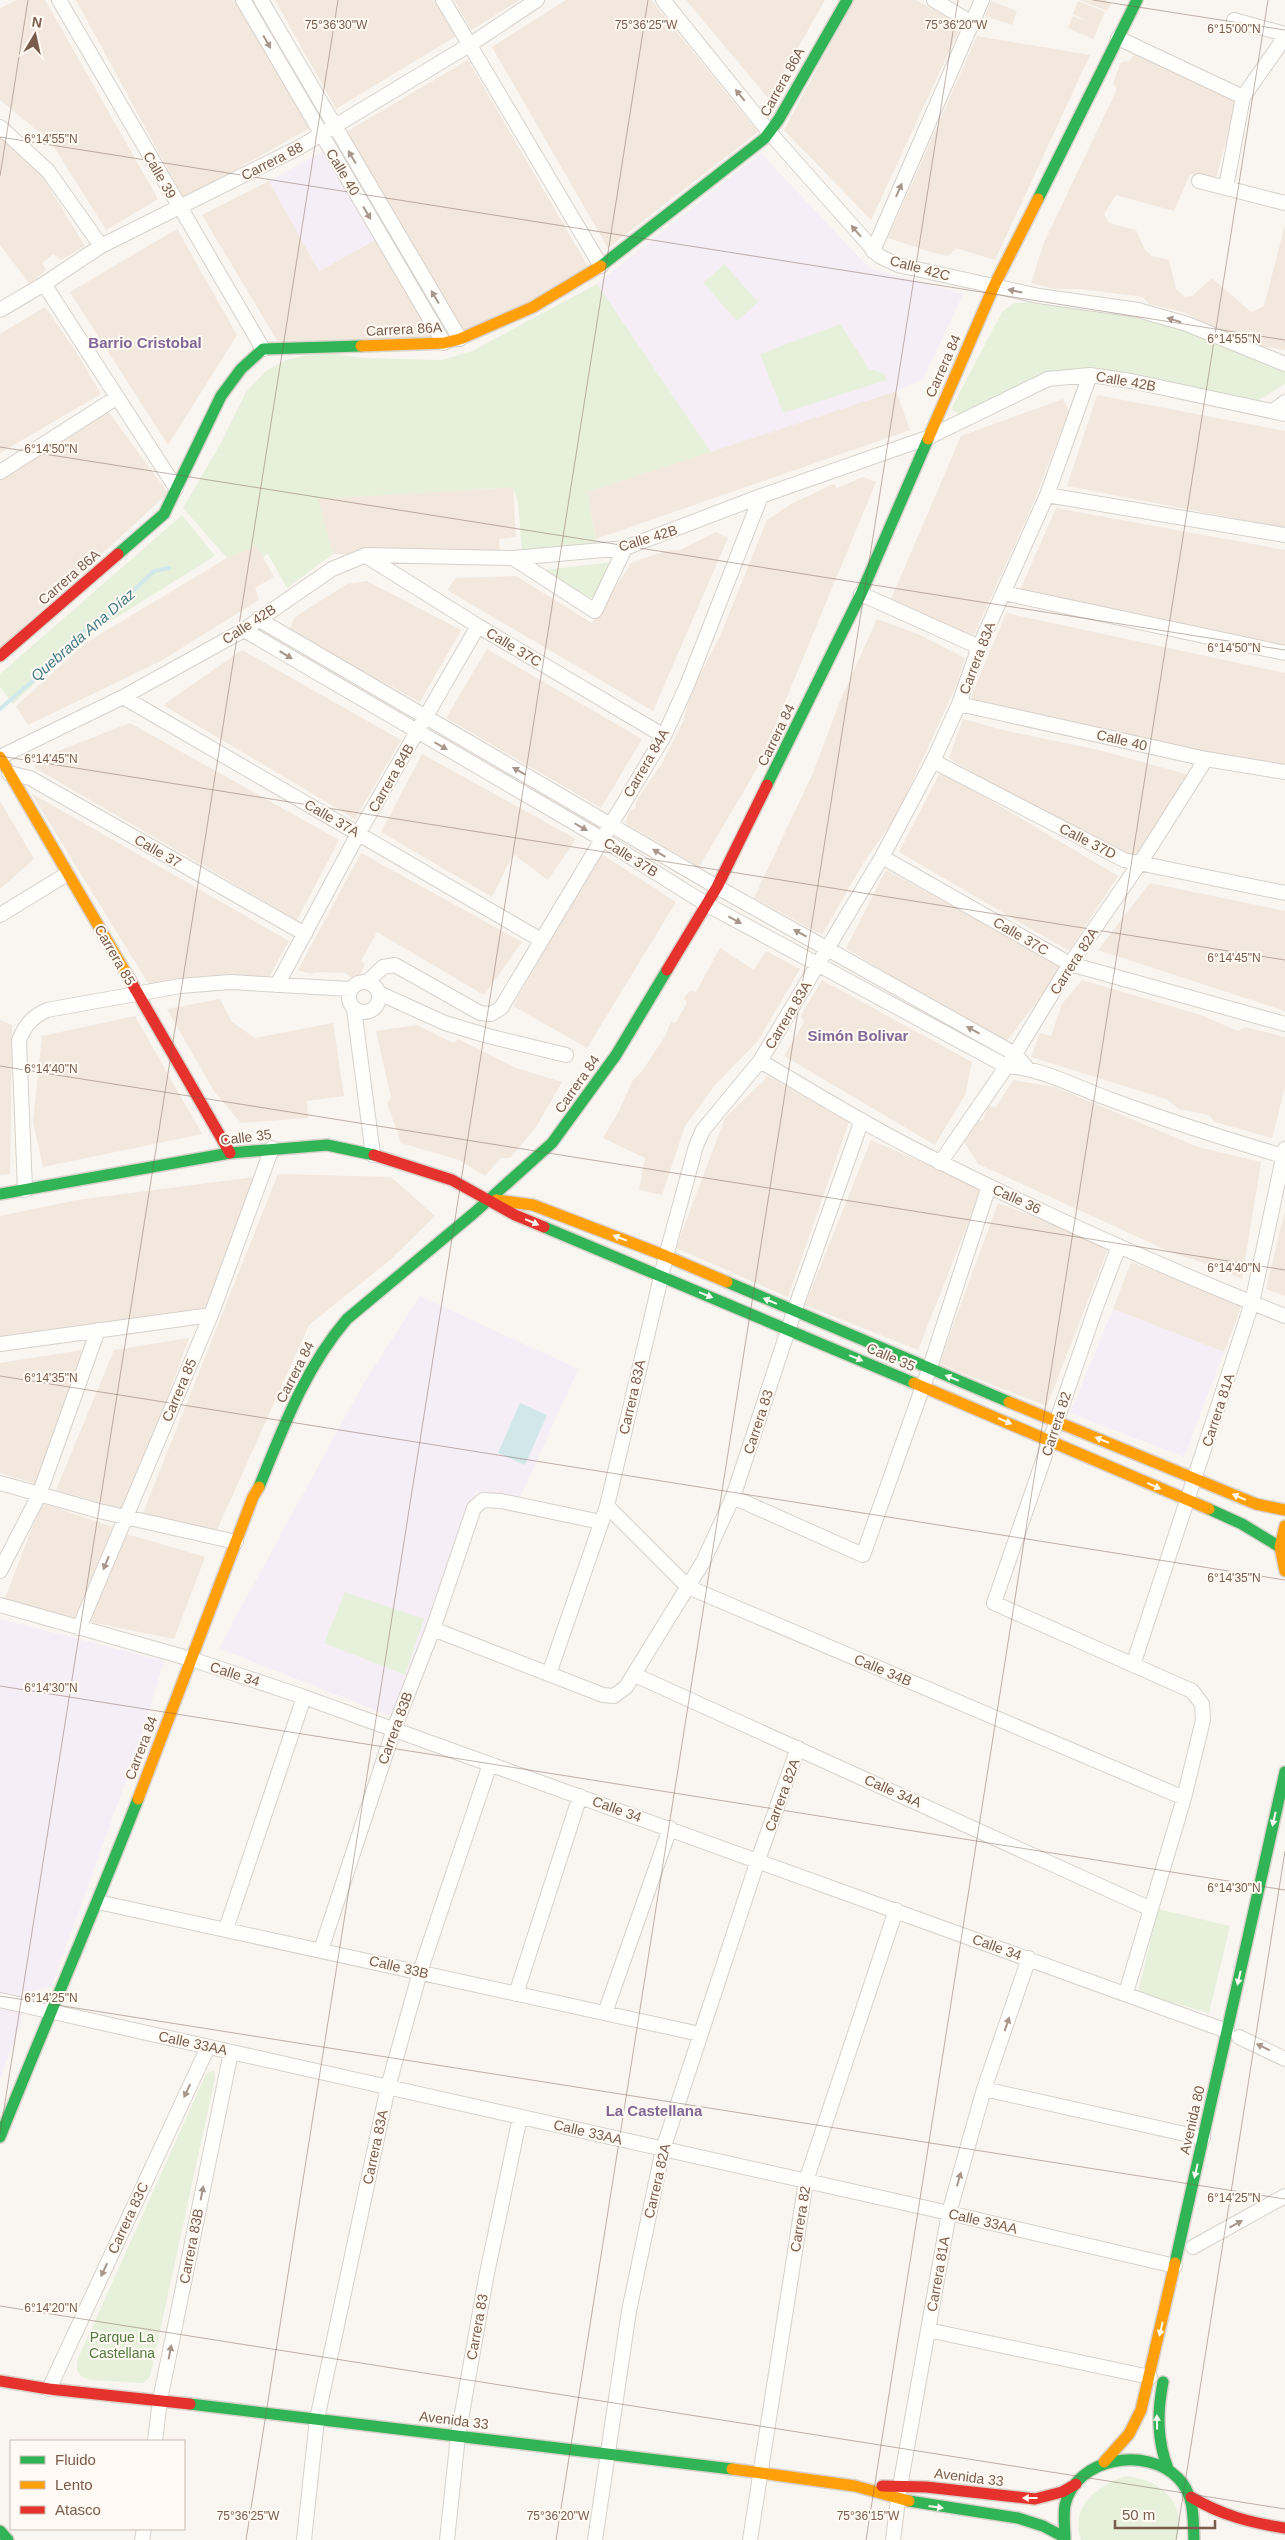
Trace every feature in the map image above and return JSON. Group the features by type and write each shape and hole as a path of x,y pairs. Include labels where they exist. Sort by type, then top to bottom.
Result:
{"street":[{"name":"Calle 39","path":"59,0 263,348"},
{"name":"Calle 40","path":"243,0 320,135 444,343"},
{"name":"Calle 40","path":"261,0 460,339"},
{"path":"443,0 471,44 601,266"},
{"name":"Carrera 88","path":"0,310 44,284 100,246 334,127 471,44 537,0"},
{"name":"Calle 42C","path":"663,0 770,133 872,251 898,265 1039,296 1116,306 1155,315 1187,324 1285,364"},
{"name":"Carrera 86A","path":"0,656 164,514 221,396 241,369 263,348 444,343 460,339 533,307 601,266 770,133 846,0"},
{"path":"934,0 972,23"},
{"path":"872,251 982,0"},
{"name":"Carrera 84","path":"0,2137 52,2012 70,1963 98,1902 236,1542 276,1444 332,1334 347,1318 489,1199 552,1143 568,1124 616,1055 717,888 751,823 861,594 994,286 1137,0"},
{"path":"1226,187 1243,97 1285,36 1234,20"},
{"path":"1118,38 1243,97"},
{"path":"0,128 48,171 100,246"},
{"path":"1199,181 1285,203"},
{"path":"44,284 176,488"},
{"name":"Calle 42B","path":"0,757 123,697 244,630 332,569 366,555 513,558 625,548 761,496 927,438 1048,379 1090,375 1131,381 1279,413"},
{"name":"Carrera 83A","path":"549,1674 606,1506 666,1256 692,1160 704,1130 760,1061 882,857 934,761 959,704 979,647 1047,495 1090,375"},
{"path":"0,472 116,398"},
{"path":"1279,413 1285,402"},
{"path":"1047,495 1285,536"},
{"name":"Carrera 84A","path":"367,982 383,967 390,965 403,968 480,1013 497,1012 506,1001 664,736 688,683 761,496"},
{"path":"513,558 595,612 625,548"},
{"name":"Calle 37C","path":"366,555 478,626 664,736"},
{"path":"861,594 979,647"},
{"path":"1003,594 1285,653"},
{"name":"Calle 37B","path":"258,619 717,888 828,948 1015,1054 1026,1067"},
{"name":"Carrera 84B","path":"277,985 358,834 478,626"},
{"name":"Calle 37B","path":"244,630 417,733 602,839 706,904 1006,1066 1026,1067 1112,1101 1213,1135 1284,1153"},
{"name":"Calle 37A","path":"123,697 542,940"},
{"name":"Calle 40","path":"959,704 1206,759 1285,772"},
{"name":"Carrera 85","path":"0,757 230,1153"},
{"name":"Carrera 82A","path":"940,1163 1015,1054 1070,964 1141,862 1206,759"},
{"name":"Calle 37D","path":"934,761 1124,860 1285,893"},
{"name":"Calle 37","path":"9,773 30,778 306,934"},
{"name":"Calle 37C","path":"882,857 1070,964 1285,1024"},
{"path":"0,914 68,874"},
{"path":"25,1190 19,1057 20,1040 26,1024 35,1016 47,1010 180,986 230,982 350,989 358,983 367,982 375,986 379,993 379,1001 374,1008 361,1012 354,1009"},
{"path":"350,989 350,1003 354,1009 373,1155"},
{"path":"379,993 445,1023 566,1055"},
{"name":"Calle 36","path":"760,1061 940,1163 1119,1246 1285,1316"},
{"name":"Carrera 83","path":"549,1674 607,1696 620,1693 635,1675 688,1587 715,1538 733,1497 794,1311 862,1120"},
{"name":"Calle 35","path":"0,1194 230,1153 272,1148 326,1145 373,1155 452,1180 515,1215 1050,1440 1242,1524 1280,1547"},
{"name":"Carrera 85","path":"79,1628 211,1315 272,1148"},
{"name":"Carrera 81A","path":"1132,1665 1196,1479 1252,1303 1284,1153"},
{"path":"733,1497 863,1555 929,1369 989,1186"},
{"name":"Calle 35","path":"489,1199 533,1205 666,1256 929,1369 1256,1504 1285,1510"},
{"name":"Carrera 82","path":"1119,1246 1056,1421 994,1603 1132,1665"},
{"path":"0,1344 211,1315"},
{"path":"0,1571 39,1495 98,1330"},
{"path":"0,1483 124,1518 236,1542"},
{"name":"Carrera 83B","path":"321,1950 394,1729 433,1629 474,1508 483,1500 501,1501 601,1522"},
{"name":"Calle 34B","path":"606,1506 688,1587 1184,1798"},
{"path":"1285,1526 1280,1547 1285,1571"},
{"name":"Calle 34","path":"0,1605 191,1659 304,1697 1126,1993 1236,2035 1285,2059"},
{"path":"433,1629 549,1674"},
{"path":"1126,1993 1184,1798 1203,1720 1202,1704 1192,1691 1132,1665"},
{"name":"Calle 34A","path":"635,1675 1151,1909"},
{"path":"226,1929 304,1697"},
{"name":"Carrera 82A","path":"595,2540 630,2311 663,2149 758,1860 798,1748"},
{"name":"Carrera 83A","path":"304,2540 317,2419 388,2087 420,1972 490,1764"},
{"name":"Avenida 80","path":"1076,2484 1088,2471 1104,2462 1122,2446 1140,2416 1203,2138 1236,2035 1285,1772"},
{"path":"516,1994 580,1796"},
{"path":"604,2013 670,1828"},
{"name":"Calle 33B","path":"98,1902 700,2034"},
{"name":"Carrera 82","path":"750,2540 806,2181 896,1910"},
{"name":"Carrera 81A","path":"893,2540 899,2492 949,2213 984,2089 1029,1958"},
{"name":"Calle 33AA","path":"0,2000 949,2213 1175,2266"},
{"name":"Carrera 83C","path":"49,2389 208,2046"},
{"name":"Carrera 83B","path":"155,2440 160,2400 231,2052"},
{"path":"984,2089 1203,2138"},
{"name":"Carrera 83","path":"447,2540 458,2436 486,2278 520,2117"},
{"path":"1192,2252 1285,2196"},
{"path":"1192,2252 1197,2228"},
{"path":"928,2330 1150,2377"},
{"path":"1166,2367 1156,2426 1162,2455 1168,2469"},
{"name":"Avenida 33","path":"0,2381 49,2389 160,2400 760,2472 899,2492 926,2487 1035,2499 1062,2492 1076,2484"},
{"name":"Avenida 33","path":"0,2394 49,2389"},
{"path":"1104,2462 1121,2457 1140,2458 1158,2463 1168,2469 1183,2484 1191,2497 1196,2513 1194,2540"},
{"path":"1064,2539 1063,2513 1067,2499 1076,2484"},
{"name":"Avenida 33","path":"899,2492 923,2505 1018,2518 1043,2526 1064,2539"},
{"path":"1191,2497 1210,2510 1231,2519 1285,2528"},
{"path":"0,2531 8,2540"}],"shaded area":[{"path":"17,0 45,0 158,199 106,230 51,142 0,100 0,8"},
{"path":"76,0 236,0 313,126 184,199"},
{"path":"275,0 436,0 458,35 336,109"},
{"path":"454,0 520,0 471,30"},
{"path":"566,0 651,0 758,132 608,248 492,47"},
{"path":"686,0 825,0 769,99"},
{"path":"854,0 915,0 962,24 871,220 784,130"},
{"path":"1080,0 1104,0 1111,3 1107,11"},
{"path":"991,1 1017,11 1012,25 985,16"},
{"path":"1078,1 1105,12 1093,39 1068,28 1073,16 1091,23 1073,14"},
{"path":"977,36 1090,55 995,260 956,248 948,256 888,238"},
{"path":"1135,52 1238,96 1216,178 1190,174 1174,211 1116,195 1104,214 1109,223 1136,230 1145,250 1152,256 1169,260 1176,289 1185,297 1192,296 1212,278 1251,312 1264,306 1285,225 1285,350 1261,346 1220,330 1183,312 1149,304 1143,297 1080,289 1054,289 1031,283 1043,245 1117,89 1113,83 1121,62 1130,61"},
{"path":"468,60 590,270 463,335 346,132"},
{"path":"0,134 39,171 85,246 61,260 53,254 42,263 46,270 30,284 0,245"},
{"path":"327,149 377,239 319,271 269,181"},
{"path":"761,153 869,268 963,294 923,379 896,391 711,452 597,284"},
{"path":"269,181 319,271 377,239 435,338 278,342 202,215"},
{"path":"177,229 237,335 168,445 70,292"},
{"path":"45,307 75,350 101,394 0,453 0,334"},
{"path":"896,391 910,430 596,539 587,492"},
{"path":"1097,395 1285,431 1285,528 1067,486"},
{"path":"1063,399 1069,411 1031,509 973,637 891,599 961,436"},
{"path":"108,411 168,493 0,648 0,478"},
{"path":"863,477 876,482 758,767 699,867 625,823 630,810 635,809 636,802 662,763 683,722 690,694 720,636 767,520 791,504 834,484 837,488"},
{"path":"513,487 516,537 499,539 500,554 333,554 317,499"},
{"path":"1056,508 1285,550 1285,650 1017,597"},
{"path":"716,532 728,538 653,711 447,590 456,578 516,576 592,623 611,588 617,585 631,563 665,551 680,550"},
{"path":"257,546 274,577 255,588 259,600 161,661 28,725 16,706 87,642 227,558"},
{"path":"367,581 461,630 420,702 289,631 295,617 347,584"},
{"path":"1006,613 1285,673 1285,767 968,704"},
{"path":"877,619 920,635 965,658 957,684 897,815 862,865 822,935 754,898 813,773 840,701"},
{"path":"487,649 642,739 601,808 446,718"},
{"path":"242,650 401,740 355,819 163,705"},
{"path":"963,719 1007,731 1099,750 1193,776 1144,857 1128,858 1007,794 949,758"},
{"path":"130,723 339,840 297,920 35,768 35,760"},
{"path":"422,754 576,839 548,880 513,854 492,897 381,832"},
{"path":"941,771 1118,876 1069,951 899,852"},
{"path":"31,793 289,941 266,982 153,991"},
{"path":"0,801 34,859 0,889"},
{"path":"361,853 522,942 484,995 377,932 361,961 365,964 357,981 345,973 316,972 311,974 298,970"},
{"path":"600,853 676,902 587,1048 513,1006"},
{"path":"886,870 1064,967 1005,1043 923,996 846,948"},
{"path":"1150,883 1285,911 1285,1011 1098,950"},
{"path":"720,948 754,970 766,951 800,969 758,1041 715,1085 685,1126 662,1195 639,1190 645,1158 603,1138 618,1113 633,1080 643,1070 665,1036 671,1022 676,1022 687,1003 684,998 690,991 696,992"},
{"path":"822,980 972,1062 965,1095 935,1145 784,1056 804,1022 801,1015"},
{"path":"1082,980 1201,1015 1238,1031 1246,1027 1285,1037 1285,1087 1272,1138 1215,1122 1209,1115 1179,1109 1166,1099 1031,1057 1040,1033 1051,1036 1062,1004"},
{"path":"220,999 232,1022 255,1038 333,1023 344,1096 307,1101 308,1118 241,1123 214,1091 167,1009"},
{"path":"135,1016 202,1134 43,1167 33,1122 42,1036"},
{"path":"0,1020 12,1025 10,1174 0,1175"},
{"path":"417,1025 453,1043 458,1039 516,1068 562,1082 536,1127 510,1158 501,1158 485,1176 459,1160 401,1143 387,1103 391,1098 376,1031"},
{"path":"768,1076 849,1122 788,1297 676,1248 725,1118"},
{"path":"1013,1080 1055,1087 1198,1147 1261,1162 1242,1279 1204,1263 1175,1254 978,1164 963,1140 975,1120 983,1120 988,1106 996,1107"},
{"path":"871,1140 982,1188 918,1350 805,1305"},
{"path":"278,1174 391,1177 435,1216 390,1260 309,1325 216,1532 143,1513"},
{"path":"255,1177 209,1308 178,1317 0,1342 0,1216 77,1200"},
{"path":"998,1203 1109,1246 1047,1406 939,1364"},
{"path":"1285,1210 1285,1296 1266,1289"},
{"path":"1131,1262 1242,1305 1224,1352 1113,1309"},
{"path":"420,1296 578,1369 519,1500 476,1491 393,1717 219,1648 362,1386"},
{"path":"1113,1309 1224,1352 1184,1457 1070,1413"},
{"path":"189,1338 127,1510 56,1490 114,1350"},
{"path":"82,1350 36,1484 0,1473 0,1363"},
{"path":"42,1503 113,1527 73,1621 3,1603"},
{"path":"124,1533 205,1557 174,1639 85,1621"},
{"path":"0,1619 164,1661 137,1750 52,1986 22,1993 18,2011 23,2012 21,2024 0,2079"}],"green space":[{"path":"724,264 758,302 737,321 703,283"},
{"path":"597,284 711,452 587,492 597,546 522,551 518,503 513,487 318,499 333,554 287,588 268,554 263,557 257,546 227,558 183,508 221,443 246,392 266,371 286,360 312,354 329,353 362,358 442,360 472,351"},
{"path":"1035,302 1119,314 1186,331 1285,370 1285,384 1257,401 1091,372 960,414 951,409 1002,312 1014,303"},
{"path":"840,324 869,369 884,373 887,380 783,413 760,354"},
{"path":"182,515 215,556 80,640 13,704 0,687 0,674"},
{"path":"614,562 598,602 542,570"},
{"path":"345,1592 424,1619 405,1675 324,1643"},
{"path":"1158,1909 1230,1926 1209,2013 1138,1993"},
{"name":"Parque La Castellana","path":"214,2070 215,2078 150,2377 143,2383 92,2380 82,2377 77,2371 77,2361 206,2074"},
{"path":"1125,2476 1149,2482 1159,2487 1168,2495 1175,2504 1179,2515 1180,2527 1177,2540 1081,2540 1079,2517 1088,2499 1104,2486"}],"water":[{"path":"520,1403 547,1415 525,1465 498,1453"}],"waterway":[{"name":"Quebrada Ana Díaz","path":"0,709 42,673 78,635 106,617 154,571 169,568"}],"traffic: fast":[{"path":"601,266 765,138 779,119 847,0"},
{"path":"1038,199 1137,0"},
{"path":"118,554 164,514 221,396 241,369 263,349 361,346"},
{"path":"767,785 861,594 928,439"},
{"path":"259,1487 296,1399 332,1338 347,1319 474,1213 552,1143 616,1055 667,970"},
{"path":"0,1194 230,1153 327,1145 374,1155"},
{"path":"544,1227 914,1383"},
{"path":"727,1282 1009,1402"},
{"path":"1209,1509 1242,1524 1280,1547"},
{"path":"1175,2263 1285,1772"},
{"path":"0,2137 138,1799"},
{"path":"1163,2382 1159,2426 1164,2458 1168,2469"},
{"path":"190,2404 732,2469"},
{"path":"1065,2540 1064,2509 1072,2489 1083,2476 1097,2467 1131,2460 1148,2462 1164,2468 1184,2485 1192,2508 1194,2540"},
{"path":"909,2501 1018,2518 1043,2526 1064,2537"},
{"path":"0,2531 8,2540"}],"traffic: slow":[{"path":"928,439 994,286 1038,199"},
{"path":"361,346 444,343 460,339 533,307 601,266"},
{"path":"0,757 130,980"},
{"path":"496,1200 533,1205 666,1256 727,1282"},
{"path":"914,1383 1209,1509"},
{"path":"1009,1402 1256,1504 1285,1510"},
{"path":"138,1799 253,1497 259,1487"},
{"path":"1285,1526 1280,1547 1285,1571"},
{"path":"1104,2462 1129,2434 1141,2410 1175,2263"},
{"path":"732,2469 855,2486 909,2501"}],"traffic: jam":[{"path":"0,656 118,554"},
{"path":"667,970 717,887 767,785"},
{"path":"130,980 230,1153"},
{"path":"374,1155 452,1180 515,1215 544,1227"},
{"path":"0,2381 49,2389 190,2404"},
{"path":"882,2486 926,2487 1035,2499 1062,2492 1076,2484"},
{"path":"1191,2497 1214,2509 1236,2517 1260,2524 1285,2528"}],"district":[{"name":"Barrio Cristobal","path":"145,343"},
{"name":"Simón Bolivar","path":"858,1036"},
{"name":"La Castellana","path":"654,2111"}]}
